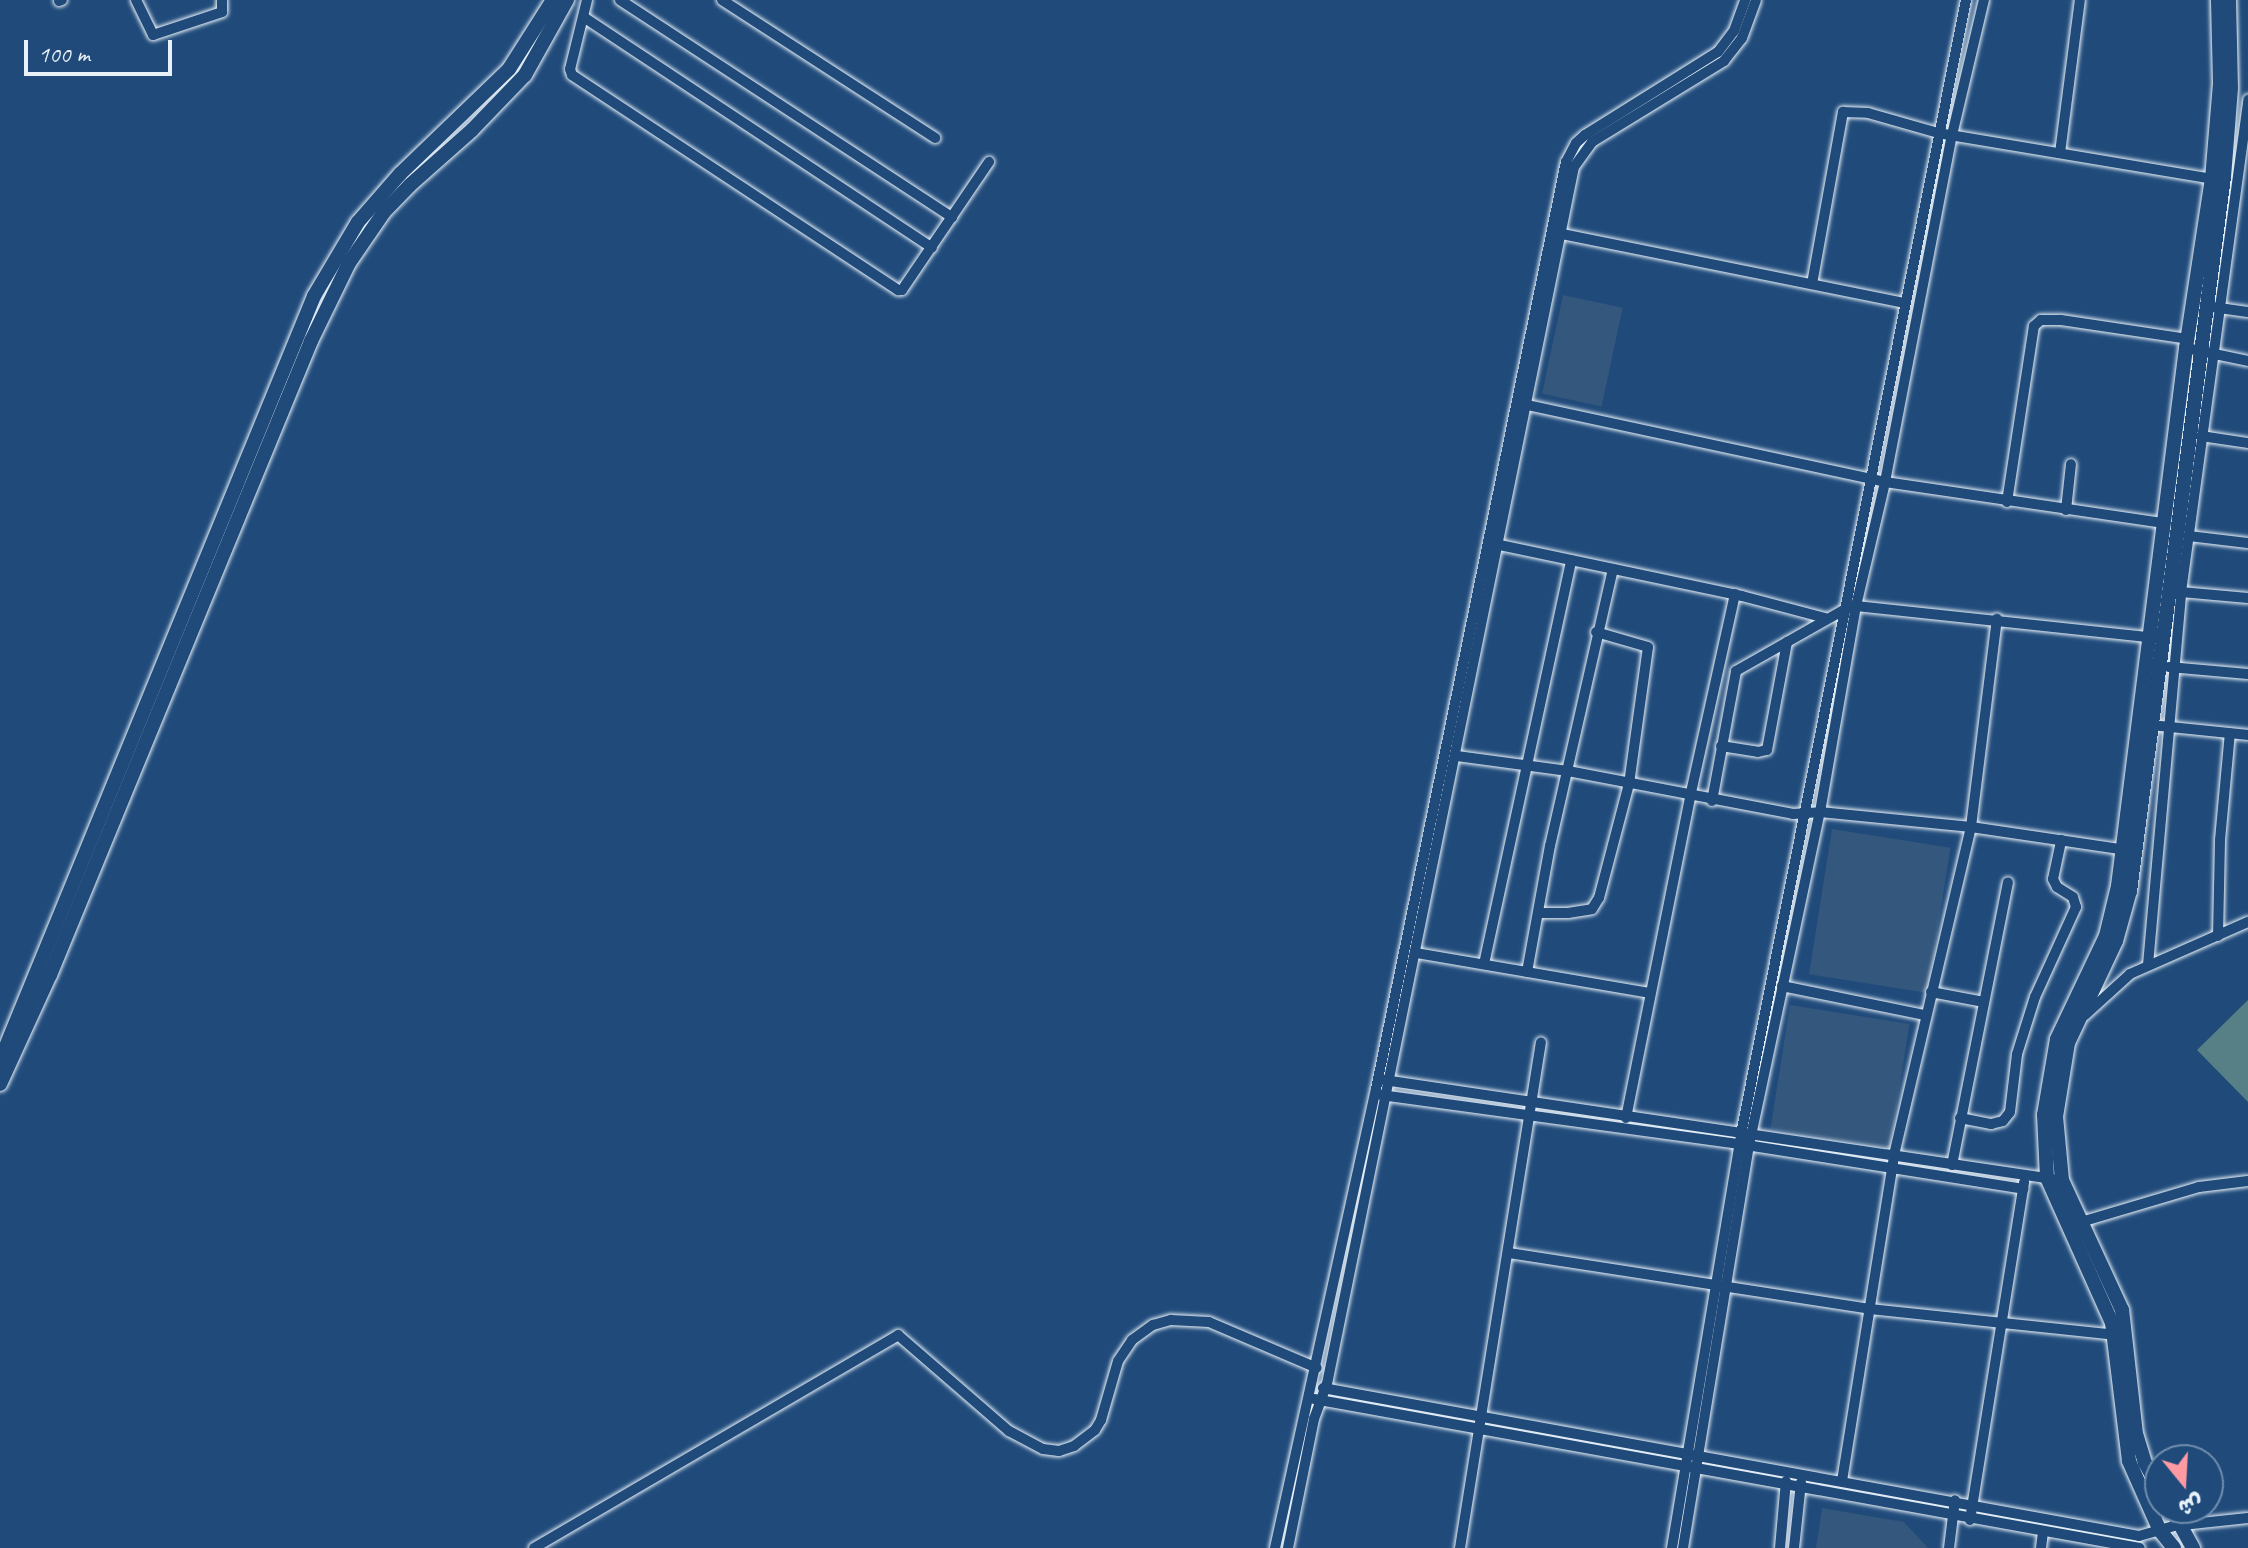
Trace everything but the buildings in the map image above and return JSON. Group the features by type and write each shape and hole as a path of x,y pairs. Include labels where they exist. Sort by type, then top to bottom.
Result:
{"street":[{"path":"136,0 153,35 222,12 222,0"},
{"path":"0,1061 314,296 339,249 378,198 509,69 553,0"},
{"path":"0,1084 50,975 311,341 349,263 401,194 472,130 525,75 567,0"},
{"path":"587,0 570,69 572,75 898,290 902,290 932,248 989,162"},
{"path":"620,0 952,217"},
{"path":"722,0 935,138"},
{"path":"1413,946 1487,542 1570,151 1594,129 1718,52 1734,31 1745,0"},
{"path":"1288,1548 1320,1400 1326,1388 1384,1080 1457,756 1574,167 1584,149 1724,61 1742,38 1756,0"},
{"path":"1683,1548 1694,1453 1745,1140 1804,814 1966,0"},
{"path":"1745,1140 1820,812 1856,606 1885,482 1952,135 1984,0"},
{"path":"2060,153 2080,0"},
{"path":"2218,0 2220,83 2230,179"},
{"path":"2183,1546 2160,1531 2129,1461 2122,1310 2081,1222 2055,1179 2056,1117 2063,1065 2074,1031 2120,929 2196,348 2212,307 2230,179 2229,0"},
{"path":"585,18 932,248"},
{"path":"2148,965 2167,727 2166,667 2156,637 2164,523 2196,348 2248,100"},
{"path":"1812,284 1843,112 1868,113 1938,133 2230,179"},
{"path":"1562,234 1905,303"},
{"path":"2212,307 2248,312"},
{"path":"2007,502 2034,326 2041,320 2061,320 2248,361"},
{"path":"2144,1460 2136,1434 2121,1335 2055,1179 2043,1126 2051,1063 2065,1017 2106,936 2129,850 2151,725 2181,592 2201,436 2196,348"},
{"path":"1527,405 1885,482 2164,523"},
{"path":"2201,436 2248,443"},
{"path":"2066,510 2071,464"},
{"path":"2189,536 2248,543"},
{"path":"1487,542 1735,594 1825,618"},
{"path":"1484,964 1571,560"},
{"path":"1527,972 1596,632 1613,569"},
{"path":"2181,592 2248,598"},
{"path":"1626,1118 1649,993 1735,594"},
{"path":"1712,801 1736,671 1844,610 1856,606 2156,637"},
{"path":"1842,1481 1891,1169 1971,827 1997,619"},
{"path":"1538,913 1592,909 1599,898 1629,784 1648,647 1596,632"},
{"path":"1721,746 1758,752 1768,747 1787,642"},
{"path":"2166,667 2248,674"},
{"path":"2151,725 2248,735"},
{"path":"2218,936 2220,840 2230,733"},
{"path":"1457,756 1568,771 1690,797 1804,814 1820,812 1971,827 2129,850"},
{"path":"1960,1118 1991,1124 2003,1121 2010,1112 2017,1054 2035,997 2076,907 2073,897 2057,887 2053,879 2061,840"},
{"path":"1952,1165 2008,883"},
{"path":"2074,1031 2113,986 2148,965 2248,922"},
{"path":"1413,946 1484,964 1649,993"},
{"path":"1782,986 1925,1015"},
{"path":"1931,992 1984,1002"},
{"path":"1460,1548 1541,1042"},
{"path":"1384,1080 1531,1109 1745,1140 1894,1155 2055,1179"},
{"path":"1381,1095 1626,1118 1891,1169 2023,1189"},
{"path":"1275,1548 1381,1095"},
{"path":"1970,1520 2025,1175"},
{"path":"2081,1222 2199,1187 2248,1181"},
{"path":"1509,1253 1870,1309 2121,1335"},
{"path":"534,1548 898,1335 1009,1431 1043,1449 1074,1446 1095,1430 1101,1420 1118,1361 1140,1333 1162,1322 1187,1318 1209,1322 1317,1368"},
{"path":"1313,1386 1973,1503 2134,1535 2181,1525 2248,1518"},
{"path":"1308,1398 1953,1517 2140,1548"},
{"path":"1672,1548 1692,1467"},
{"path":"1780,1548 1787,1471"},
{"path":"1794,1548 1802,1474"},
{"path":"1949,1548 1955,1500"},
{"path":"2181,1525 2183,1546"},
{"path":"2041,1548 2043,1531"}],"shaded area":[{"path":"1563,295 1623,308 1602,406 1542,394"},
{"path":"1832,829 1951,848 1928,993 1809,974"},
{"path":"1790,1005 1910,1024 1890,1147 1770,1128"},
{"path":"1822,1508 1904,1522 1928,1548 1816,1548"}],"green space":[{"path":"2248,1000 2248,1102 2197,1050"}]}
